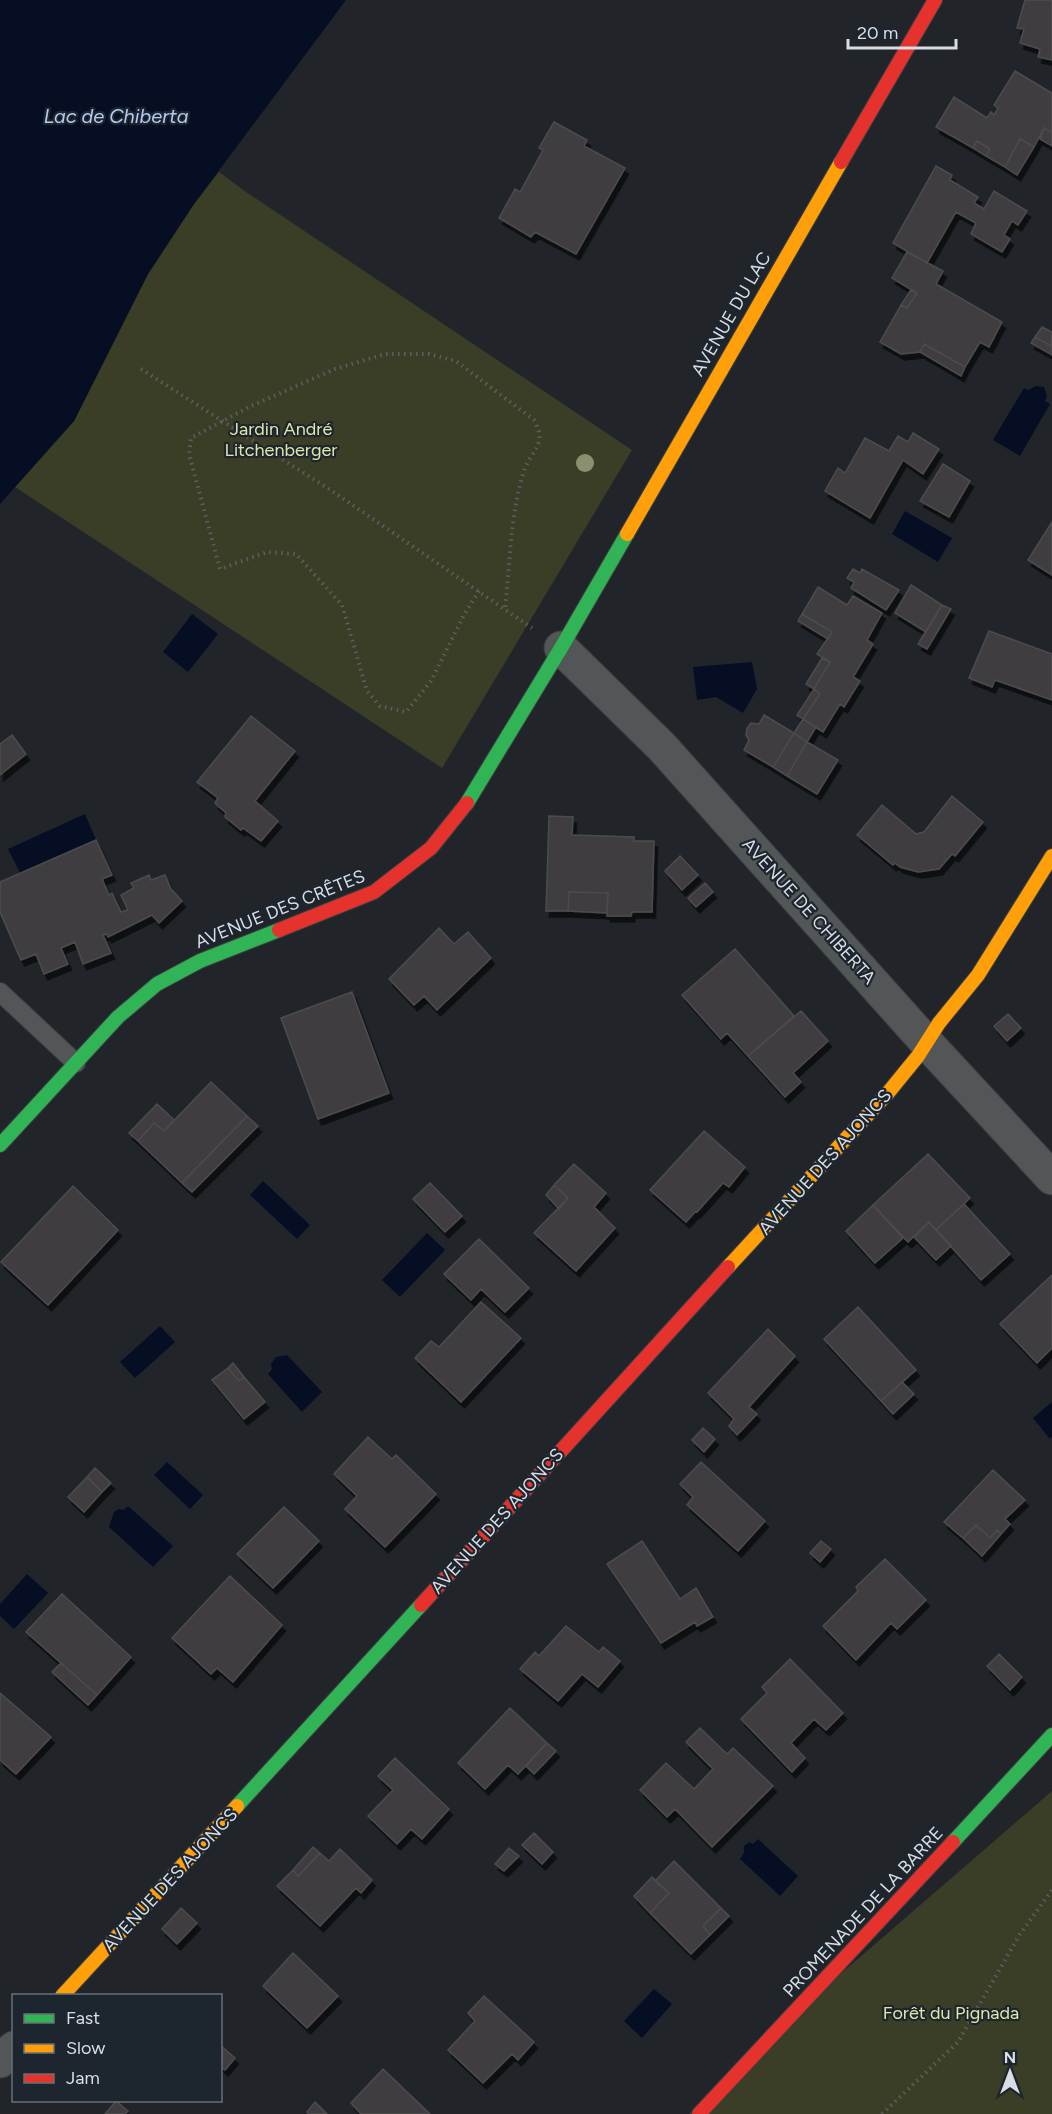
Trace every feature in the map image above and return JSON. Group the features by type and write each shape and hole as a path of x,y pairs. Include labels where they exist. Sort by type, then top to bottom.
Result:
{"street":[{"name":"AVENUE DU LAC","path":"550,640 935,0"},
{"name":"AVENUE DE CHIBERTA","path":"550,640 662,747 926,1042 1052,1178"},
{"name":"AVENUE DES CRÊTES","path":"0,1145 118,1017 157,984 200,961 374,892 431,848 463,810 550,640"},
{"name":"AVENUE DES AJONCS","path":"63,1994 245,1799 887,1094 978,975 1052,856"},
{"name":"PROMENADE DE LA BARRE","path":"699,2114 1052,1735"},
{"path":"0,2061 12,2050"}],"lane":[{"path":"0,992 76,1063"}],"path":[{"path":"479,591 465,613 431,681 406,712 380,706 367,691 342,605 296,554 267,552 220,568 189,454 191,438 249,407 335,369 386,354 429,354 456,361 534,420 539,429 538,447 525,468 516,506 505,610"},
{"path":"141,369 332,491 550,640"},
{"path":"882,2114 958,2042 1020,1934 1052,1890"}],"green space":[{"name":"Jardin André Litchenberger","path":"219,172 632,450 442,768 15,487 74,421 148,274 194,204"},
{"name":"Forêt du Pignada","path":"1052,1791 1052,2114 689,2114 734,2066"}],"water":[{"name":"Lac de Chiberta","path":"0,0 346,0 194,204 148,274 74,421 0,504"},
{"path":"1036,386 1044,387 1047,396 1045,401 1050,404 1020,456 993,440 1024,388 1028,390"},
{"path":"905,511 952,538 938,562 892,534"},
{"path":"192,614 218,634 188,672 163,652"},
{"path":"752,662 757,689 743,713 716,697 697,700 693,667"},
{"path":"85,814 96,840 20,873 8,849"},
{"path":"263,1181 310,1225 297,1239 250,1195"},
{"path":"427,1233 445,1250 400,1297 382,1280"},
{"path":"160,1326 175,1342 135,1378 120,1362"},
{"path":"287,1355 322,1392 302,1412 268,1374 276,1357"},
{"path":"1052,1402 1052,1437 1050,1439 1033,1418"},
{"path":"167,1462 203,1495 190,1509 154,1475"},
{"path":"128,1506 173,1546 153,1567 109,1527 114,1512 119,1509 124,1510"},
{"path":"27,1574 48,1593 14,1629 0,1616 0,1604"},
{"path":"758,1839 798,1876 780,1896 740,1859 744,1853 744,1846 749,1842 753,1844"},
{"path":"654,1989 672,2004 642,2038 624,2021"}],"building":[{"path":"1025,0 1052,0 1052,60 1038,57 1040,49 1020,43 1024,29 1017,28"},
{"path":"1015,71 1052,93 1052,133 1044,128 1034,147 1020,139 1005,167 986,156 990,149 977,141 973,148 936,127 954,97 987,118 991,112 994,115 998,108 994,105"},
{"path":"554,122 587,140 584,146 625,168 576,254 535,232 531,237 499,218 515,189 520,192 543,150 539,148"},
{"path":"1044,128 1052,133 1052,146 1040,139"},
{"path":"1020,139 1034,147 1017,175 1005,167"},
{"path":"977,141 990,149 986,156 973,148"},
{"path":"936,166 952,175 950,180 978,197 974,203 984,209 994,191 1027,211 1018,225 1012,221 1004,235 1010,239 1002,252 971,234 976,223 956,212 927,263 893,243"},
{"path":"907,252 943,271 936,284 1002,322 989,347 980,342 965,367 924,344 920,352 901,354 880,342 901,305 907,308 917,293 892,278"},
{"path":"911,290 917,293 907,308 901,305"},
{"path":"1042,327 1052,332 1051,346 1035,337"},
{"path":"1035,337 1051,346 1052,344 1052,355 1031,343"},
{"path":"924,344 965,367 961,376 920,352"},
{"path":"913,433 939,449 923,474 903,460 870,518 825,491 838,468 845,473 865,438 889,451 898,436 908,442"},
{"path":"943,464 970,481 949,517 920,501"},
{"path":"1052,522 1052,575 1028,560"},
{"path":"853,569 860,573 862,569 899,590 886,610 851,588 854,582 847,578"},
{"path":"911,585 942,605 926,632 895,613"},
{"path":"818,587 847,605 853,596 882,613 867,640 873,644 853,677 860,681 844,707 840,704 823,732 803,719 820,694 814,689 830,662 817,654 832,632 802,614"},
{"path":"942,605 951,609 927,649 918,644"},
{"path":"802,614 832,632 828,639 798,621"},
{"path":"989,631 1052,654 1052,700 995,680 992,687 969,678"},
{"path":"822,658 830,662 814,689 806,684"},
{"path":"814,689 820,694 803,719 797,715"},
{"path":"764,715 794,733 773,767 744,750 749,740 746,735 747,728 751,723 759,724"},
{"path":"251,716 295,751 255,801 278,821 261,841 243,828 241,830 225,817 226,813 215,803 218,798 197,782"},
{"path":"803,719 816,727 807,742 794,733"},
{"path":"794,733 807,742 787,776 773,767"},
{"path":"12,735 26,754 0,775 0,744"},
{"path":"807,742 838,760 817,794 787,776"},
{"path":"952,796 983,822 955,856 952,854 939,869 918,872 900,867 895,863 893,865 857,835 882,805 916,834 924,832"},
{"path":"549,816 573,817 572,835 634,837 634,841 654,841 652,912 632,912 631,916 607,916 608,893 569,892 568,911 546,911"},
{"path":"96,840 112,875 102,879 109,895 112,893 121,912 128,910 121,895 134,888 131,883 149,875 151,880 165,875 171,889 182,901 159,923 152,915 108,937 107,934 103,935 111,953 83,964 75,942 61,948 68,964 44,974 36,954 21,960 0,912 0,882"},
{"path":"680,856 698,875 682,890 665,871"},
{"path":"705,883 713,892 696,907 688,898"},
{"path":"569,892 608,893 607,913 568,911"},
{"path":"439,928 454,944 468,932 491,958 437,1010 424,996 414,1005 389,979"},
{"path":"735,949 794,1016 748,1056 727,1033 721,1039 682,995"},
{"path":"352,992 389,1093 318,1119 281,1018"},
{"path":"801,1011 828,1041 793,1073 801,1082 785,1097 748,1056"},
{"path":"1008,1014 1021,1028 1007,1041 994,1026"},
{"path":"211,1082 247,1116 182,1183 138,1141 154,1123 164,1131"},
{"path":"157,1104 174,1120 164,1131 154,1123 138,1141 129,1133"},
{"path":"247,1116 258,1126 192,1192 182,1183"},
{"path":"704,1131 745,1167 729,1187 723,1183 686,1222 650,1190"},
{"path":"928,1154 970,1198 936,1230 929,1222 908,1242 873,1205"},
{"path":"574,1164 606,1193 594,1207 615,1228 576,1271 534,1233 568,1198 554,1185"},
{"path":"430,1183 462,1216 445,1232 413,1199"},
{"path":"554,1185 568,1198 559,1209 546,1195"},
{"path":"73,1186 118,1230 48,1305 1,1262"},
{"path":"964,1204 1010,1254 981,1280 936,1230"},
{"path":"873,1205 903,1238 875,1263 846,1231"},
{"path":"929,1222 951,1246 936,1260 914,1237"},
{"path":"479,1239 529,1288 505,1312 481,1289 471,1300 444,1274"},
{"path":"1052,1275 1052,1348 1037,1363 1000,1324"},
{"path":"481,1302 521,1338 461,1402 415,1358 431,1341 439,1347"},
{"path":"858,1307 916,1370 881,1401 824,1339"},
{"path":"768,1329 795,1356 749,1407 757,1414 737,1435 729,1426 734,1419 708,1393"},
{"path":"233,1363 244,1377 239,1381 228,1368"},
{"path":"228,1368 239,1381 244,1377 265,1402 244,1419 212,1380"},
{"path":"902,1382 914,1394 893,1414 881,1401"},
{"path":"703,1428 715,1439 704,1452 692,1440"},
{"path":"368,1437 392,1459 396,1455 436,1494 385,1547 345,1509 357,1496 334,1474"},
{"path":"701,1462 765,1521 738,1551 687,1505 693,1497 680,1484"},
{"path":"95,1468 111,1483 102,1492 87,1477"},
{"path":"993,1470 1025,1500 1005,1519 1010,1524 1001,1534 997,1530 990,1538 976,1525 963,1538 944,1522"},
{"path":"87,1477 102,1492 84,1512 68,1497"},
{"path":"284,1507 319,1541 273,1588 237,1554"},
{"path":"976,1525 990,1538 997,1530 1001,1534 982,1556 963,1538"},
{"path":"642,1541 680,1599 696,1588 713,1617 697,1626 695,1622 661,1643 607,1564"},
{"path":"821,1541 831,1549 820,1562 810,1553"},
{"path":"885,1559 926,1600 897,1629 891,1623 856,1660 823,1626 858,1591 856,1587"},
{"path":"230,1576 282,1625 233,1682 217,1668 211,1674 172,1638"},
{"path":"62,1594 131,1657 97,1695 26,1632"},
{"path":"566,1626 599,1652 603,1647 620,1661 598,1687 582,1674 558,1701 520,1669 535,1652 539,1656"},
{"path":"999,1654 1022,1677 1010,1690 987,1666"},
{"path":"790,1659 843,1713 826,1730 814,1719 791,1743 805,1758 792,1772 741,1719 767,1693 762,1687"},
{"path":"61,1663 97,1695 88,1705 52,1672"},
{"path":"0,1693 51,1737 16,1774 0,1760"},
{"path":"510,1708 547,1743 518,1774 508,1765 485,1789 458,1763"},
{"path":"700,1728 727,1754 733,1748 773,1786 712,1847 675,1809 667,1817 640,1790 666,1763 694,1789 713,1769 686,1742"},
{"path":"547,1743 556,1751 534,1774 526,1766"},
{"path":"395,1758 449,1809 422,1839 411,1829 397,1844 368,1816 393,1790 378,1776"},
{"path":"534,1833 553,1852 542,1864 522,1845"},
{"path":"313,1847 320,1853 298,1876 293,1870"},
{"path":"509,1848 519,1856 504,1871 495,1864"},
{"path":"340,1849 372,1880 361,1893 356,1888 320,1926 277,1886 293,1870 298,1876 320,1853 329,1861"},
{"path":"674,1861 721,1908 703,1926 710,1935 691,1954 650,1913 669,1893 655,1881"},
{"path":"652,1877 669,1893 650,1913 634,1896"},
{"path":"181,1908 197,1923 177,1944 162,1929"},
{"path":"721,1908 729,1916 710,1935 703,1926"},
{"path":"293,1953 338,1996 307,2028 263,1986"},
{"path":"484,1996 534,2042 518,2060 512,2054 483,2083 448,2050 475,2021 468,2013"},
{"path":"222,2047 235,2058 225,2070 222,2068"},
{"path":"383,2069 430,2114 361,2114 351,2103"},
{"path":"115,2102 128,2111 125,2114 105,2114"},
{"path":"315,2102 327,2114 307,2112"}],"traffic: fast":[{"path":"467,803 627,534"},
{"path":"0,1145 118,1017 157,984 200,961 279,930"},
{"path":"237,1806 421,1605"},
{"path":"953,1842 1052,1735"}],"traffic: slow":[{"path":"627,534 841,162"},
{"path":"728,1267 887,1094 918,1056 939,1023 978,975 1052,856"},
{"path":"64,1994 237,1806"}],"traffic: jam":[{"path":"841,162 935,0"},
{"path":"279,930 374,892 431,848 467,803"},
{"path":"421,1605 728,1267"},
{"path":"699,2114 953,1842"}]}
